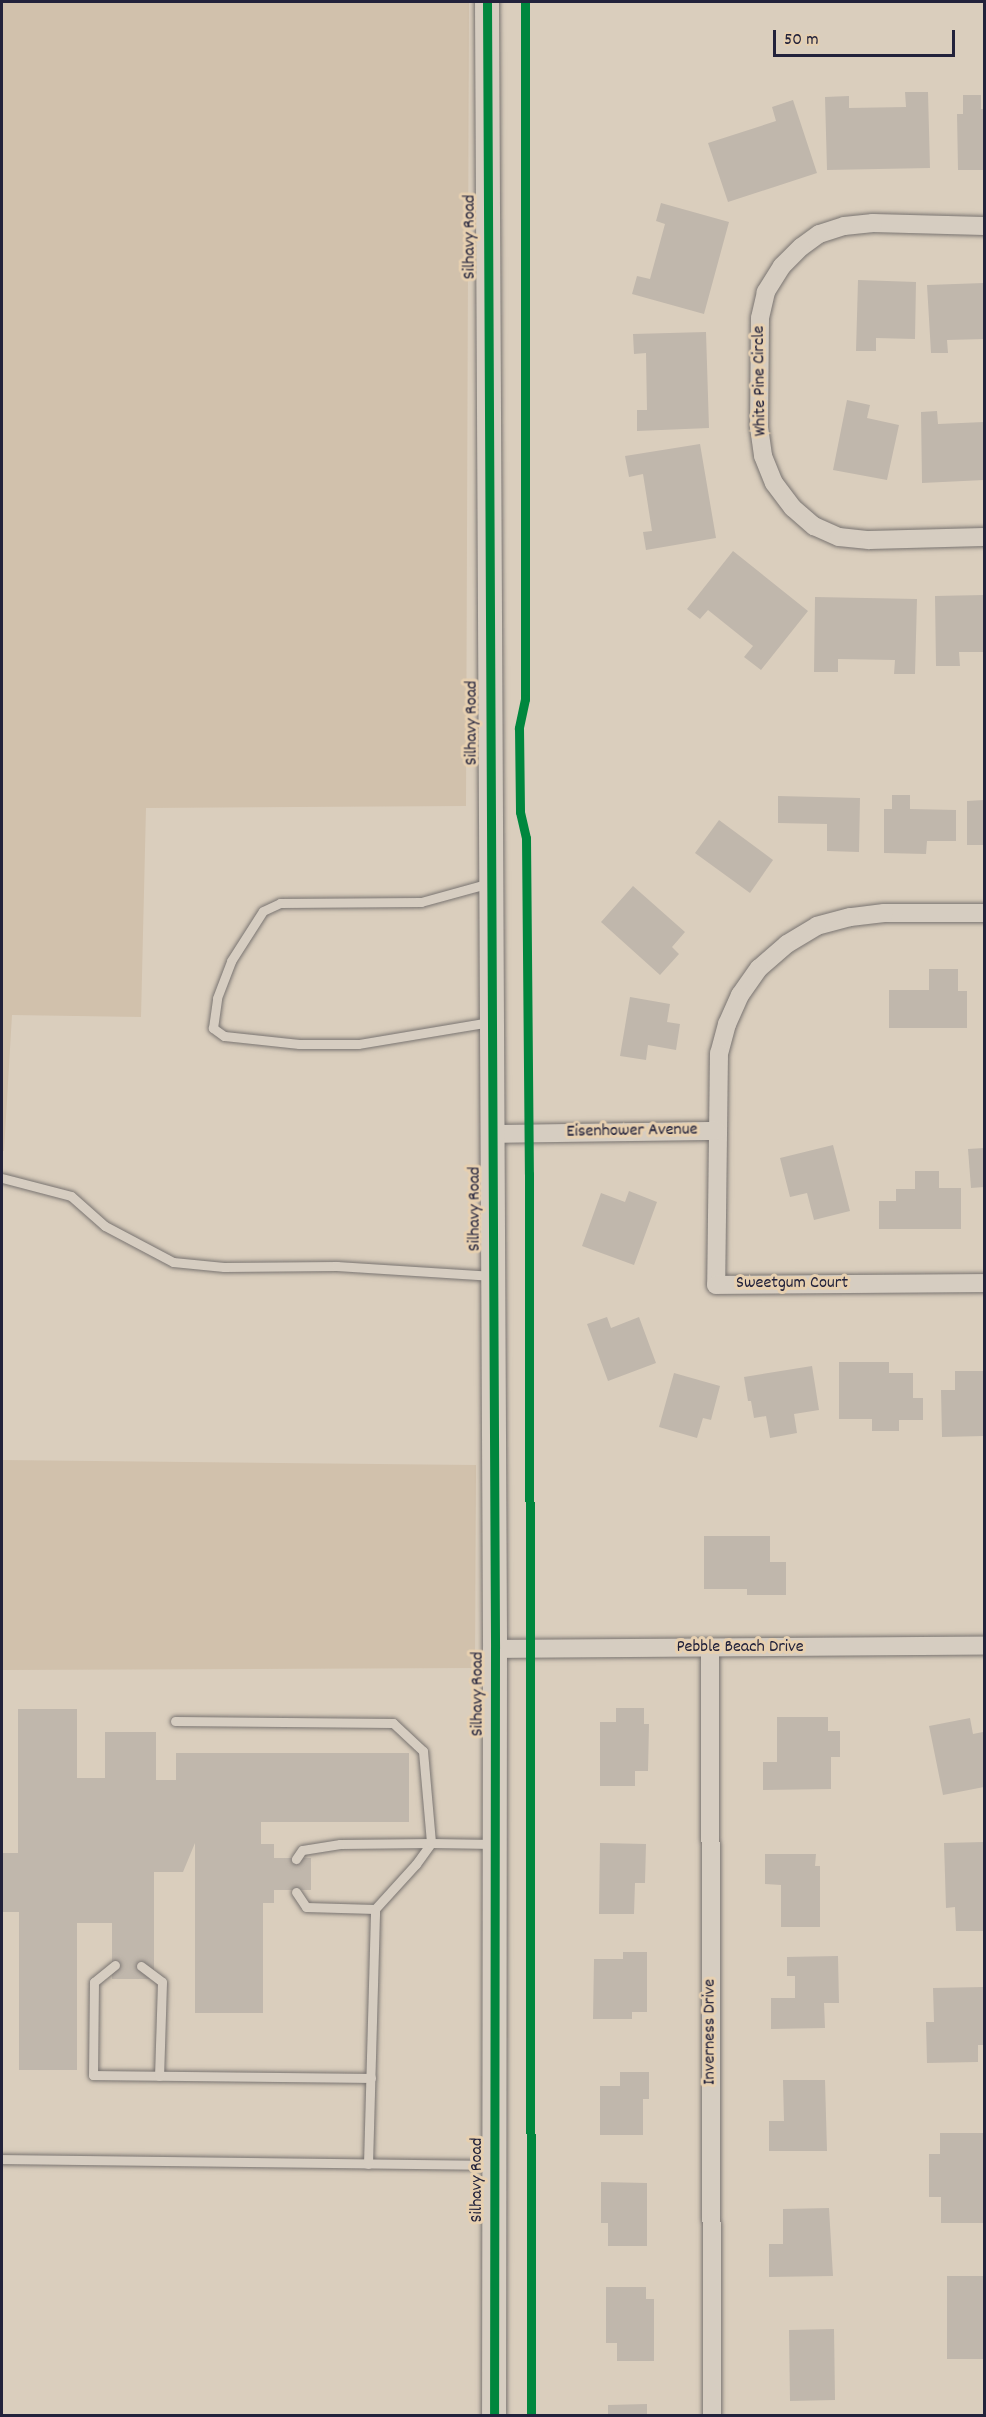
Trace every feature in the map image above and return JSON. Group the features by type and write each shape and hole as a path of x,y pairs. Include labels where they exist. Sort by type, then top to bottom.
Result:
{"street":[{"name":"Silhavy Road","path":"487,2 495,1649 494,2415"},
{"name":"White Pine Circle","path":"984,226 873,223 843,226 819,234 801,247 782,266 766,292 760,318 759,426 763,456 774,483 793,508 814,526 839,537 869,540 984,537"},
{"name":"Eisenhower Avenue","path":"492,1134 717,1131 719,1053 727,1024 740,995 759,968 787,944 817,926 850,917 884,913 984,913"},
{"name":"Sweetgum Court","path":"717,1131 716,1285 984,1283"},
{"name":"Pebble Beach Drive","path":"495,1649 984,1646"},
{"name":"Inverness Drive","path":"710,1648 712,2415"}],"lane":[{"path":"490,883 421,902 280,903 263,911 231,961 217,998 213,1028 224,1036 245,1039 299,1044 358,1044 491,1022"},
{"path":"2,1178 71,1196 105,1226 173,1262 224,1267 337,1266 493,1276"},
{"path":"175,1721 393,1723 423,1751 431,1843 416,1864 375,1909 368,2164"},
{"path":"296,1859 302,1850 340,1844 494,1844"},
{"path":"296,1892 306,1907 375,1909"},
{"path":"115,1965 94,1982 93,2075 371,2078"},
{"path":"141,1966 162,1982 159,2076"},
{"path":"2,2159 494,2165"}],"shaded area":[{"path":"2,2 469,2 466,806 146,808 141,1017 12,1015 4,1151 2,1151"},
{"path":"2,1460 476,1465 475,1668 2,1670"}],"building":[{"path":"905,92 928,92 930,168 827,170 825,97 849,96 849,108 906,107"},
{"path":"963,95 981,95 981,109 984,109 984,170 958,170 957,114 963,114"},
{"path":"793,100 817,173 728,202 708,143 776,121 772,107"},
{"path":"661,203 729,222 704,314 632,294 637,276 650,279 665,224 656,221"},
{"path":"858,280 916,282 915,339 876,338 876,351 856,351"},
{"path":"984,283 984,339 947,340 948,353 931,353 927,285"},
{"path":"706,332 709,428 637,431 637,410 647,410 646,353 634,354 633,334"},
{"path":"847,400 870,405 867,418 899,425 887,480 833,470"},
{"path":"937,411 938,424 984,422 984,480 922,483 921,412"},
{"path":"700,444 716,538 646,550 643,532 652,531 643,474 629,477 625,456"},
{"path":"733,551 808,611 761,670 744,657 753,646 708,610 700,619 687,609"},
{"path":"984,595 984,652 959,652 960,666 936,666 935,596"},
{"path":"815,597 917,599 915,674 894,674 895,660 838,659 838,672 814,672"},
{"path":"892,795 910,795 910,809 956,810 956,841 927,841 926,854 884,853 884,809 892,809"},
{"path":"778,796 860,798 859,852 827,851 827,824 778,823"},
{"path":"984,800 984,845 967,845 967,801"},
{"path":"719,820 773,860 750,893 695,853"},
{"path":"633,886 685,932 672,947 679,954 660,975 601,922"},
{"path":"929,969 958,969 958,991 967,991 967,1028 889,1028 889,990 929,990"},
{"path":"630,997 670,1004 667,1022 680,1024 676,1050 648,1045 646,1060 620,1056"},
{"path":"833,1145 850,1211 814,1220 807,1193 790,1197 780,1158"},
{"path":"984,1148 984,1187 971,1188 968,1149"},
{"path":"915,1171 939,1171 939,1188 961,1188 961,1229 879,1229 879,1201 896,1201 896,1189 915,1189"},
{"path":"629,1191 657,1202 634,1265 582,1246 601,1193 625,1202"},
{"path":"607,1317 611,1328 639,1317 656,1363 608,1381 587,1324"},
{"path":"839,1362 889,1362 889,1373 913,1373 913,1398 923,1398 923,1420 899,1420 899,1431 872,1431 872,1419 839,1419"},
{"path":"812,1366 819,1410 794,1414 797,1433 770,1438 766,1416 754,1418 751,1401 748,1401 744,1377"},
{"path":"955,1371 984,1371 984,1436 942,1437 941,1390 955,1390"},
{"path":"674,1373 720,1386 711,1420 703,1418 697,1438 659,1427"},
{"path":"704,1536 770,1536 770,1562 786,1562 786,1595 747,1595 747,1589 704,1589"},
{"path":"616,1708 644,1708 644,1724 649,1724 648,1771 635,1771 635,1786 600,1786 600,1722 616,1722"},
{"path":"18,1709 77,1709 77,1778 105,1778 105,1732 156,1732 156,1780 176,1780 176,1753 409,1753 409,1822 261,1822 261,1844 274,1844 274,1858 311,1858 311,1890 274,1890 274,1903 263,1903 263,2013 195,2013 195,1843 183,1872 154,1872 154,1979 112,1979 112,1923 77,1923 77,2070 19,2070 19,1912 2,1912 2,1853 18,1853"},
{"path":"777,1717 828,1717 828,1731 840,1731 840,1757 831,1757 831,1789 763,1790 763,1762 777,1762"},
{"path":"970,1718 973,1734 983,1732 984,1787 943,1795 929,1726"},
{"path":"984,1842 984,1931 956,1931 955,1907 946,1908 944,1843"},
{"path":"600,1843 646,1844 645,1883 635,1883 634,1914 599,1914"},
{"path":"765,1854 816,1854 815,1866 820,1866 820,1927 781,1927 781,1885 765,1884"},
{"path":"623,1952 647,1952 647,2012 632,2012 632,2019 593,2019 594,1959 623,1959"},
{"path":"838,1956 839,2003 824,2003 825,2028 771,2029 771,1998 795,1998 795,1976 787,1976 787,1957"},
{"path":"984,1987 984,2045 978,2045 978,2062 927,2063 926,2022 934,2022 933,1988"},
{"path":"620,2072 649,2072 649,2099 643,2099 643,2135 600,2135 600,2086 620,2086"},
{"path":"783,2080 825,2080 827,2151 769,2151 769,2121 784,2121"},
{"path":"940,2133 984,2133 984,2223 941,2223 941,2197 929,2197 929,2154 940,2154"},
{"path":"601,2182 647,2183 647,2246 608,2246 608,2223 601,2223"},
{"path":"829,2208 833,2276 769,2277 769,2244 783,2244 783,2209"},
{"path":"947,2276 984,2276 984,2359 947,2359"},
{"path":"606,2287 646,2287 646,2299 654,2299 654,2361 617,2361 617,2343 606,2343"},
{"path":"834,2329 835,2400 790,2401 789,2330"},
{"path":"647,2404 647,2416 608,2416 608,2405"}],"cycle path":[{"path":"487,2 495,1649 494,2416"},
{"path":"525,2 525,699 519,728 520,812 526,838 529,1174 531,2416"}]}
